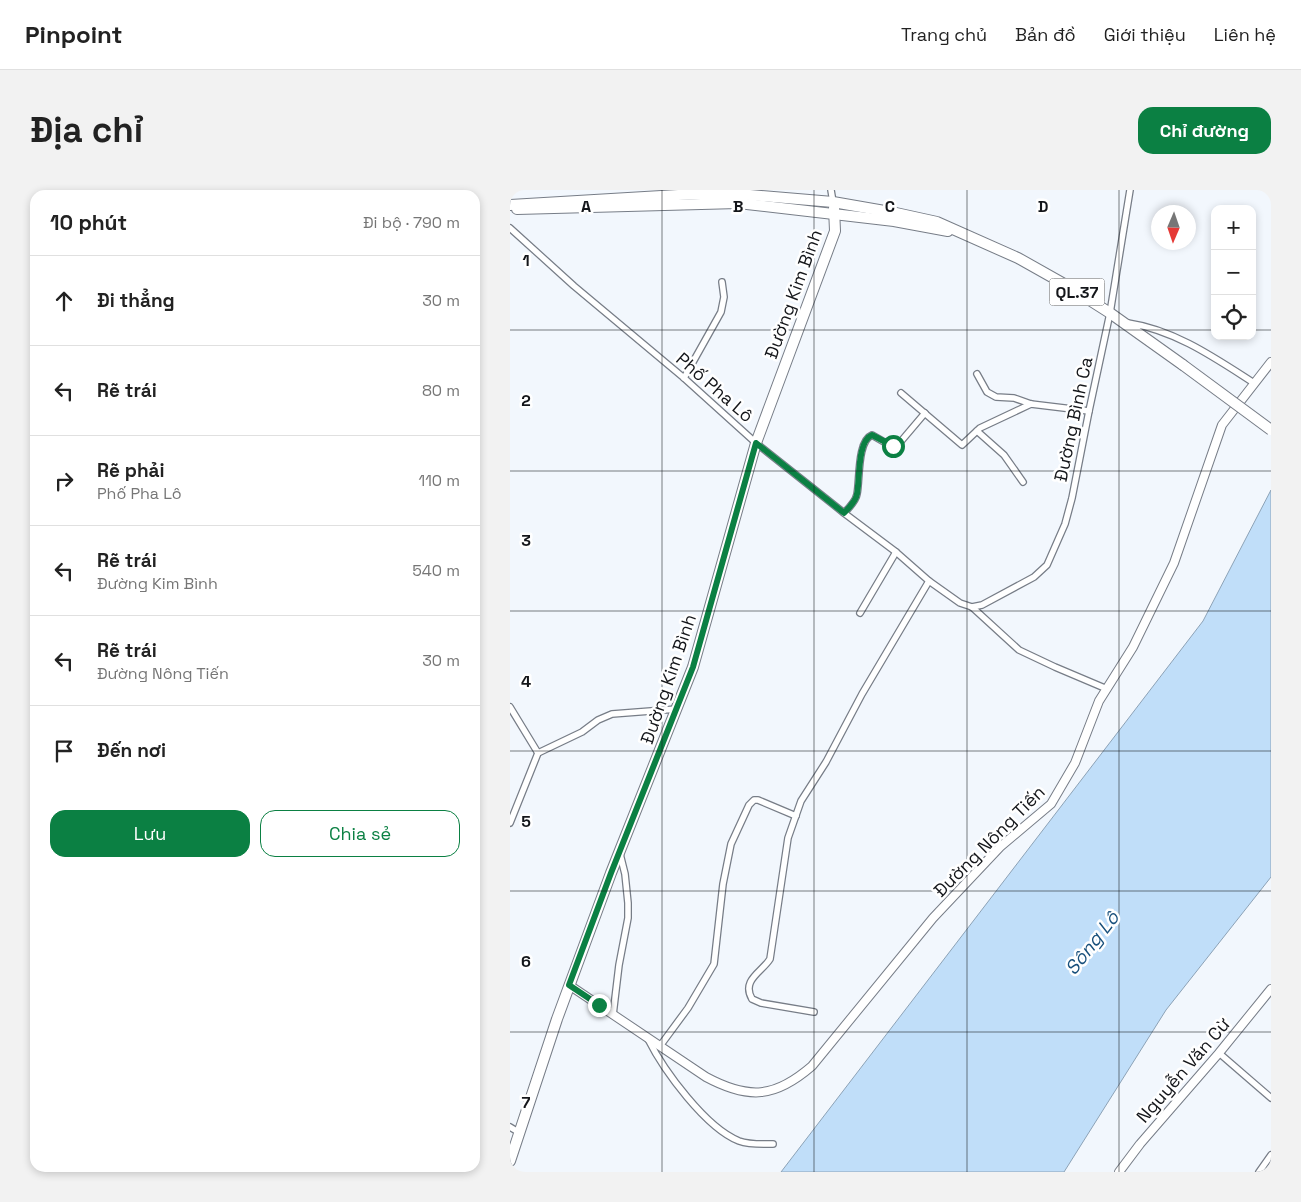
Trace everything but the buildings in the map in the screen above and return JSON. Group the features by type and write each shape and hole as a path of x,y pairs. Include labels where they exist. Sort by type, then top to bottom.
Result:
{"main road":[{"name":"QL.37","path":"510,205 704,194 738,194 834,208"},
{"name":"QL.37","path":"510,209 738,203 896,213 937,222 1018,258 1066,285 1124,322 1271,430"},
{"name":"Đường Kim Bình","path":"510,1161 569,985 611,873 677,709 698,648 756,443 835,231 834,208"}],"street":[{"path":"831,190 834,208"},
{"name":"Đường Bình Ca","path":"972,607 982,605 1034,577 1047,565 1065,524 1110,313 1130,190"},
{"name":"Phố Pha Lô","path":"510,228 574,286 684,378 756,443 896,552 929,581 960,603 972,607 1019,650 1107,689"},
{"path":"684,378 721,312 724,298 722,282"},
{"path":"1124,322 1180,339 1205,352 1254,383"},
{"name":"Đường Nông Tiến","path":"569,985 706,1077 723,1086 761,1093 779,1089 797,1079 812,1066 933,918 1000,847 1051,804 1075,763 1099,702 1132,647 1174,563 1222,425 1271,362"},
{"path":"977,374 987,392 996,397 1014,398 1031,404 1089,411"},
{"path":"901,393 963,445 980,428 1031,404"},
{"path":"844,513 856,497 861,457 865,442 869,436 872,435 896,447 925,413"},
{"path":"977,431 1004,455 1023,482"},
{"path":"860,613 896,552"},
{"path":"814,1012 761,1003 752,999 750,995 751,980 766,965 770,958 788,838 802,801 826,762 862,694 929,581"},
{"path":"510,707 538,753"},
{"path":"510,823 538,753 582,732 598,720 612,714 677,709"},
{"path":"660,1046 688,1008 714,964 723,884 731,844 749,805 754,800 758,800 796,816"},
{"path":"613,1015 619,965 628,918 625,874 623,872 620,851"},
{"path":"611,873 623,872"},
{"name":"Nguyễn Văn Cừ","path":"1119,1172 1140,1144 1219,1053 1271,989"},
{"path":"648,1038 656,1056 668,1074 706,1118 721,1131 739,1141 752,1144 773,1144"},
{"path":"1219,1053 1271,1098"},
{"path":"510,1127 520,1133"},
{"path":"1259,1172 1271,1155"}],"water":[{"name":"Sông Lô","path":"1271,490 1271,877 1166,1010 1064,1172 781,1172 1203,621"}],"route":[{"path":"599,1005 569,985 611,873 693,667 756,443 844,513 857,494 861,457 865,442 869,436 872,435 893,446"}]}
